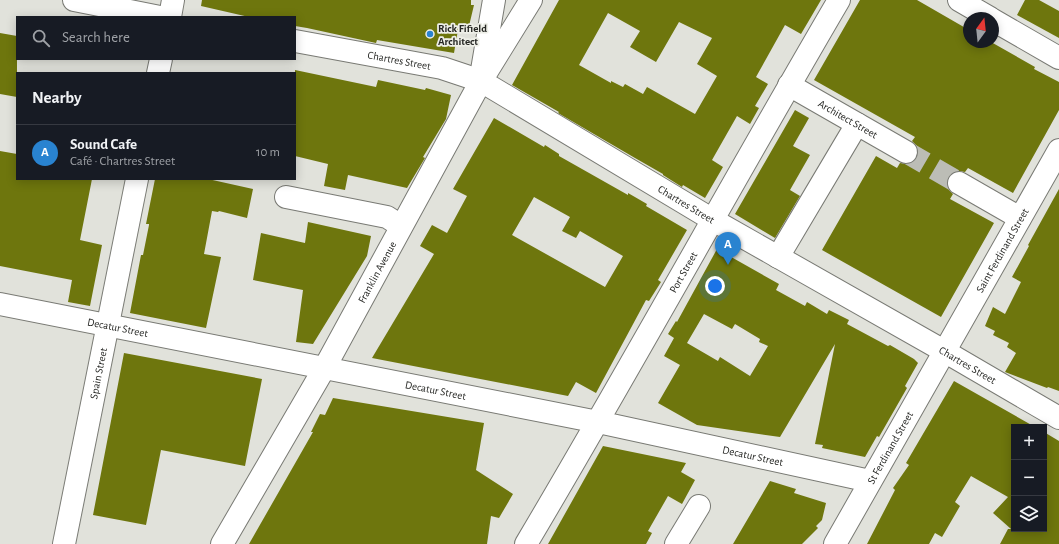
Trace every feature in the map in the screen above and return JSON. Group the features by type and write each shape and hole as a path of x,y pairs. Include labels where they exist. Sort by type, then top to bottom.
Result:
{"street":[{"path":"74,0 155,16"},
{"path":"170,16 173,0"},
{"path":"481,81 494,0"},
{"name":"Franklin Avenue","path":"222,544 325,367 481,81 531,0"},
{"name":"Port Street","path":"526,544 598,422 789,85 839,0"},
{"path":"959,0 980,12"},
{"path":"999,23 1059,58"},
{"name":"Chartres Street","path":"296,42 442,68 481,81 713,220 1059,418"},
{"path":"158,72 161,60"},
{"name":"Architect Street","path":"789,85 906,152"},
{"path":"778,257 857,124"},
{"name":"Saint Ferdinand Street","path":"944,351 1059,150"},
{"name":"Spain Street","path":"64,544 137,180"},
{"path":"959,183 1020,218"},
{"path":"286,197 387,217 401,226"},
{"name":"Decatur Street","path":"0,304 598,422 870,481"},
{"name":"St Ferdinand Street","path":"836,544 944,351"},
{"path":"676,544 699,506"}],"building":[{"path":"202,0 471,0 471,5 474,5 469,26 459,24 454,53 377,40 376,43 296,26 296,16 245,16 201,6"},
{"path":"559,0 821,0 801,34 785,25 756,77 768,84 755,106 759,108 750,124 737,116 712,160 723,167 705,198 683,185 682,187 663,174 512,85","holes":["608,13 640,31 630,47 656,62 679,22 712,38 697,64 717,76 695,114 647,87 643,94 625,84 623,87 611,81 611,83 579,65"]},
{"path":"860,0 917,0 963,27 963,48 999,48 999,47 1035,67 1034,69 1059,82 1059,110 1013,193 968,168 965,172 953,172 948,177 948,189 953,194 950,199 994,223 941,317 822,250 876,156 897,168 900,163 913,163 917,158 918,152 917,146 912,141 915,137 814,80"},
{"path":"1025,0 1039,0 1059,11 1059,38 1017,15"},
{"path":"0,33 16,36 17,72 16,97 0,94"},
{"path":"295,70 376,87 378,80 425,90 426,88 451,95 446,119 423,157 425,158 407,188 348,175 345,190 324,186 328,164 296,156"},
{"path":"795,110 809,118 793,146 810,155 790,190 800,196 775,238 735,214"},
{"path":"494,118 544,147 545,145 559,154 559,156 628,195 628,193 647,204 646,206 687,230 658,280 661,282 649,301 646,300 596,393 576,382 568,396 372,358 434,254 420,246 432,225 447,233 467,196 453,189","holes":["534,197 570,217 562,231 576,238 580,231 623,256 605,287 512,235"]},
{"path":"0,151 16,154 16,180 92,180 80,240 102,245 90,306 68,302 72,280 0,266"},
{"path":"155,180 212,180 253,189 247,218 219,211 212,211 204,254 221,257 206,328 130,313 141,255 143,255 149,225 146,224"},
{"path":"1059,189 1059,391 1005,372 1016,353 1007,347 1009,343 993,335 995,331 985,326 993,307 1005,314 1021,282 1012,277"},
{"path":"308,222 371,236 367,256 313,344 296,342 303,290 253,280 261,233 305,243"},
{"path":"717,249 779,284 776,290 805,306 807,302 827,314 829,310 849,320 847,324 888,346 890,345 914,359 918,363 905,386 907,388 879,437 877,436 865,457 822,448 823,445 815,444 835,344 780,437 697,425 658,403 680,365 664,356 674,338 668,334 676,321 677,322","holes":["704,314 732,329 735,324 760,339 759,342 768,346 750,376 720,357 718,361 687,343"]},
{"path":"124,353 262,379 245,466 161,450 146,525 93,515"},
{"path":"954,381 1030,424 1011,424 1011,529 993,513 1008,497 971,476 955,502 960,506 942,537 935,533 929,544 867,544 895,490 893,488 909,465 906,463"},
{"path":"333,398 484,423 476,470 513,494 499,518 491,516 487,544 249,544 313,432 311,432 320,414 325,415"},
{"path":"1047,434 1059,441 1059,544 1000,544 1008,529 1011,529 1011,532 1047,532"},
{"path":"603,446 686,463 681,472 695,480 682,504 668,496 648,531 652,533 646,544 548,544"},
{"path":"770,481 796,489 794,493 826,503 822,520 816,526 818,528 802,544 733,544"}],"tunnel":[{"path":"906,152 959,183"}],"place":[{"name":"Rick Fifield Architect","path":"430,34"},
{"name":"Sound Cafe","path":"728,265"}]}
